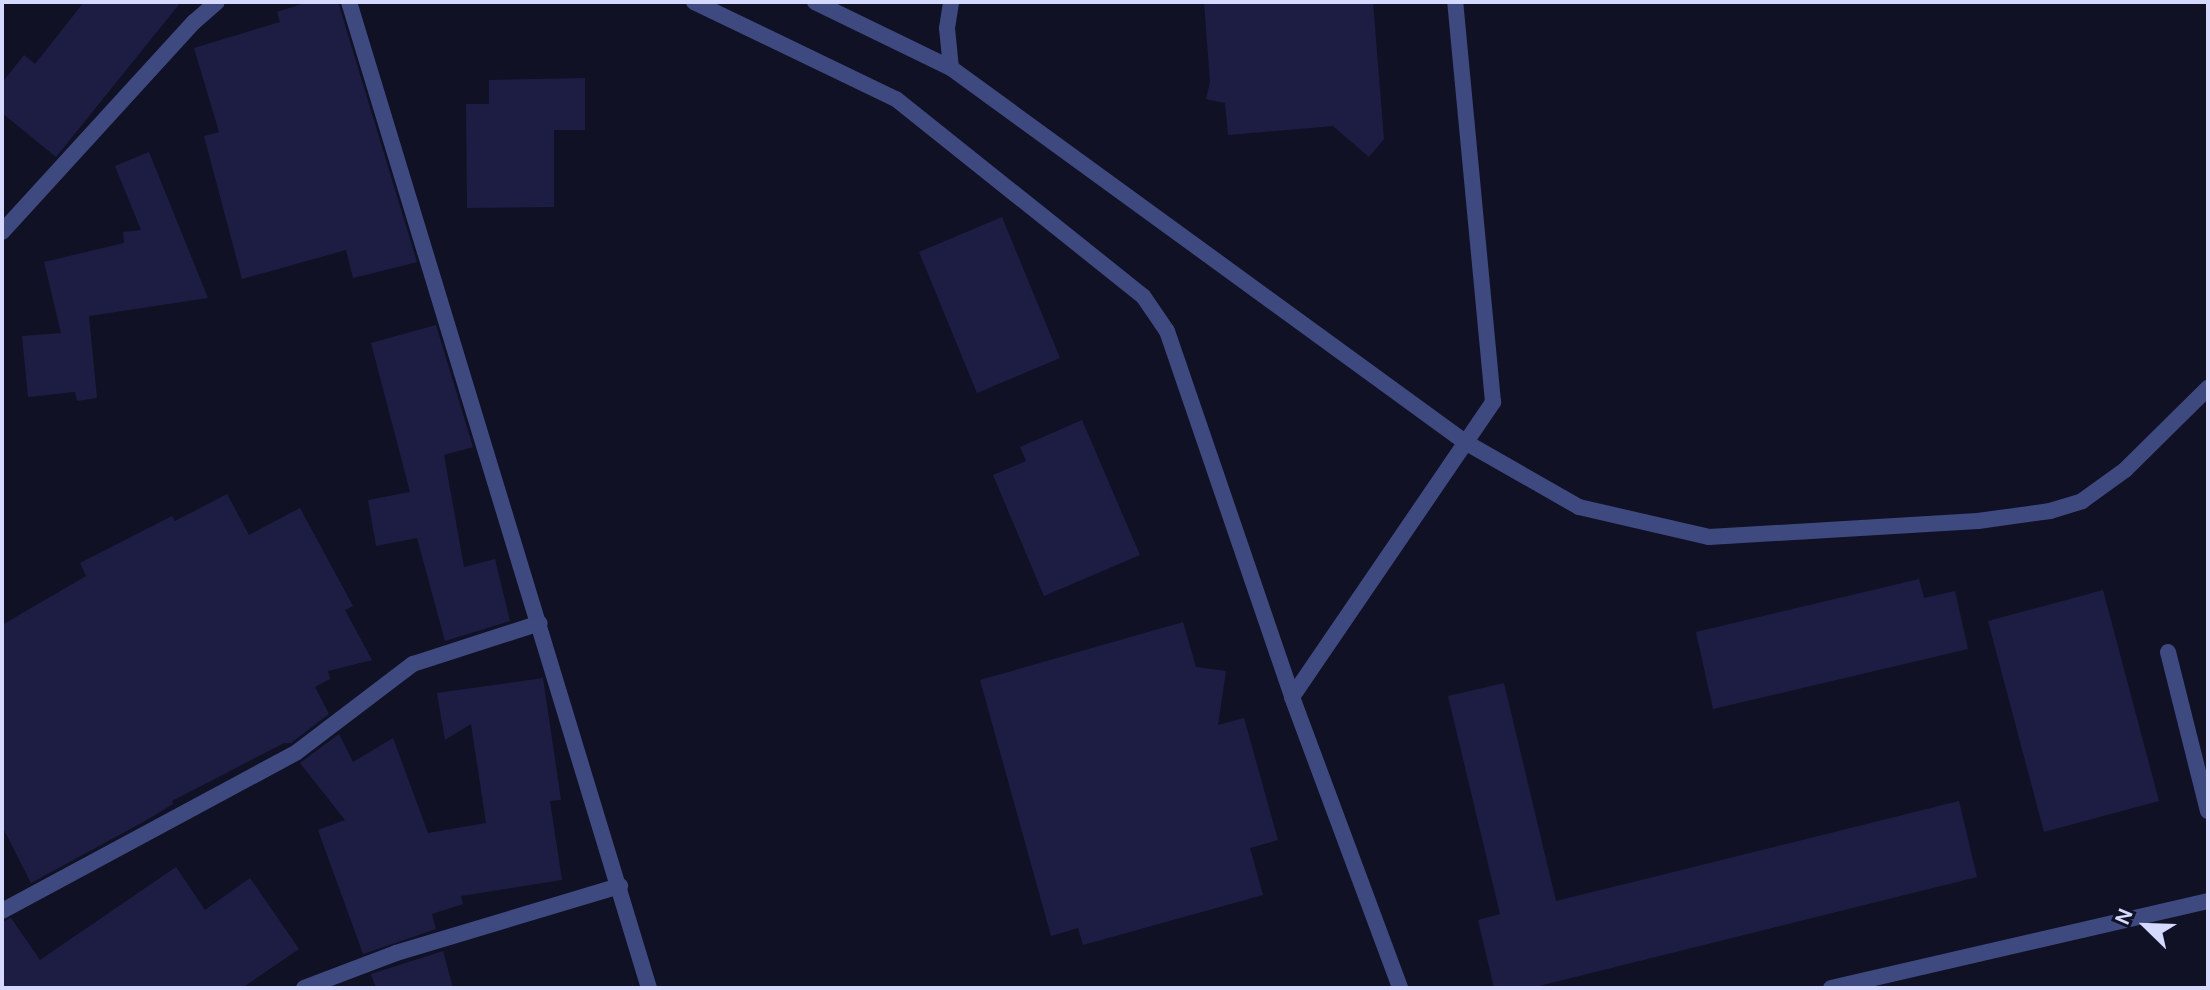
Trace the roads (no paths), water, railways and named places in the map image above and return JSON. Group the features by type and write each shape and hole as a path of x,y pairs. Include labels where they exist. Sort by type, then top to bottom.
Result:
{"street":[{"path":"2,232 194,22 217,2"},
{"path":"349,2 649,988"},
{"path":"694,2 896,99 1143,296 1167,331 1292,697 1400,988"},
{"path":"815,2 951,68 1465,442 1579,507 1709,537 1978,521 2050,511 2082,501 2125,470 2208,388"},
{"path":"951,2 947,28 951,68"},
{"path":"1292,697 1493,402 1455,2"},
{"path":"2,911 297,752 413,664 540,623"},
{"path":"2168,652 2208,811"},
{"path":"304,988 396,953 620,886"},
{"path":"1831,988 2208,901"}]}
